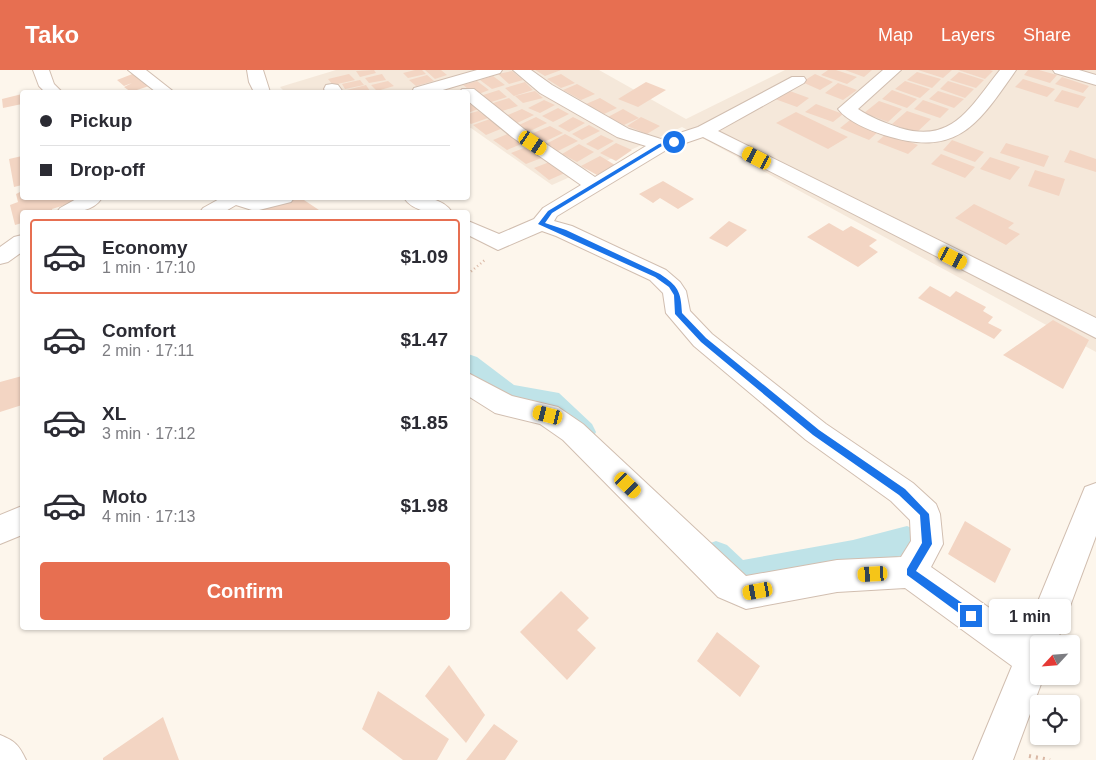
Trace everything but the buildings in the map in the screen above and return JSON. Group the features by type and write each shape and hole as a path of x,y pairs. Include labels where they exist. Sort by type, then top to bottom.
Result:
{"street":[{"path":"41,70 48,86 52,90"},
{"path":"136,70 163,90"},
{"path":"255,70 257,82 261,90"},
{"path":"449,90 463,89 494,70"},
{"path":"521,70 546,89 623,133 660,145"},
{"path":"470,228 498,242 541,224 550,212 660,145 704,132 798,80 777,70"},
{"path":"893,70 847,109 857,117 904,136 926,140 942,137 963,126 1008,70"},
{"path":"1061,70 1096,80"},
{"path":"470,95 518,133 594,185"},
{"path":"704,132 1096,330"},
{"path":"71,210 88,200"},
{"path":"213,210 230,200"},
{"path":"241,200 255,205 276,200"},
{"path":"418,200 438,210"},
{"path":"541,224 564,231 658,275 671,285 678,295 678,314 703,340 816,432 908,498 925,514 927,544 910,572"},
{"path":"0,257 20,243"},
{"path":"470,384 505,405 548,415 573,432 730,586 746,593 836,576 910,572 1030,658"},
{"path":"1041,635 1096,496"},
{"path":"0,530 20,521"},
{"path":"993,760 1030,664"},
{"path":"0,754 6,760"}],"shaded area":[{"path":"336,70 599,70 686,119 785,70 1096,70 1096,352 682,127 552,185 470,128 470,90 283,90 280,87"}],"waterway":[{"path":"470,366 507,395 549,401 582,432"},
{"path":"716,556 738,577 853,555 907,541"}],"route":[{"path":"674,142 660,145 550,212 541,224 564,231 658,275 671,285 678,295 678,314 703,340 816,432 902,492 925,514 927,544 910,572 971,616"}]}
